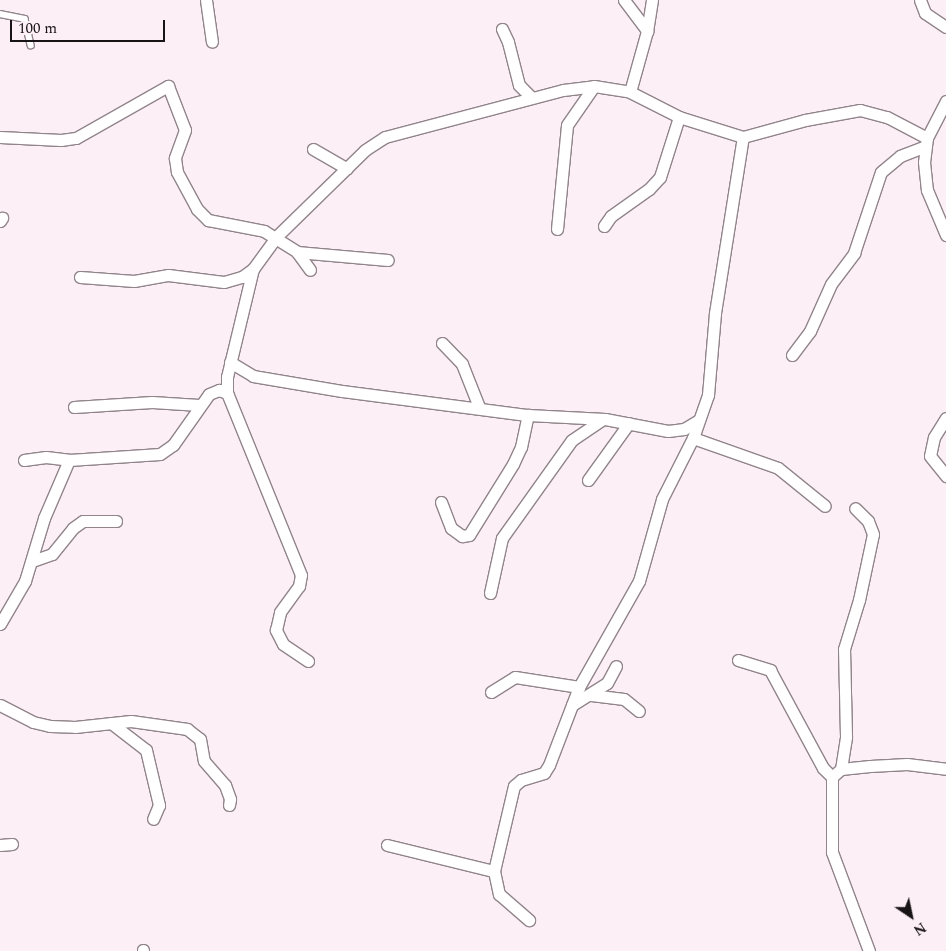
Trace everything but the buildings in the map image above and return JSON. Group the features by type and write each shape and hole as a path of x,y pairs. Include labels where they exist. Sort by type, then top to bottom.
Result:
{"street":[{"path":"206,0 212,42"},
{"path":"624,0 647,31"},
{"path":"630,92 647,31 652,0"},
{"path":"920,0 925,13 946,27"},
{"path":"502,29 508,42 518,86 530,96"},
{"path":"0,137 60,140 76,138 168,86 185,130 175,164 180,181 198,209 208,220 264,231 276,237 297,252 310,270"},
{"path":"557,229 567,125 594,86"},
{"path":"80,277 134,281 168,275 224,282 242,277 253,269 276,237 365,150 385,137 453,121 530,96 594,86 630,92 679,117 743,137 860,110 887,117 926,143"},
{"path":"946,101 926,143 927,190 946,235"},
{"path":"604,226 611,216 650,189 660,177 679,117"},
{"path":"529,920 499,894 494,871 512,790 521,780 546,770 579,687 639,580 662,499 693,438 710,386 715,313 743,137"},
{"path":"792,355 810,331 832,284 854,253 881,172 900,156 926,143"},
{"path":"312,149 347,169"},
{"path":"297,252 388,260"},
{"path":"253,269 230,362 228,393 301,574 299,586 280,612 276,630 283,644 308,661"},
{"path":"442,343 462,364 479,407"},
{"path":"230,362 253,376 342,391 528,414 605,419 668,431 684,428 699,420"},
{"path":"24,460 46,457 69,460 160,454 172,445 199,405 214,390 228,393"},
{"path":"74,407 152,402 199,405"},
{"path":"441,502 451,528 462,536 469,534 513,464 521,447 528,414"},
{"path":"946,418 934,437 930,456 946,476"},
{"path":"490,593 502,538 572,440 605,419"},
{"path":"588,480 629,423"},
{"path":"693,438 778,468 826,506"},
{"path":"0,624 26,581 44,518 69,460"},
{"path":"856,508 868,521 873,534 859,600 844,649 846,721 836,773 832,852 869,951"},
{"path":"32,561 52,554 73,528 83,521 116,521"},
{"path":"738,660 770,670 823,768 836,773 907,764 946,769"},
{"path":"572,705 591,695 607,683 616,666"},
{"path":"491,692 516,676 579,687"},
{"path":"591,695 624,699 639,712"},
{"path":"0,705 33,722 50,726 76,728 111,723 165,724 196,734 204,761 229,792 229,805"},
{"path":"111,723 146,750 158,805 153,819"},
{"path":"0,845 12,844"},
{"path":"387,845 494,871"}],"lane":[{"path":"0,14 14,14 25,19 31,45"}]}
